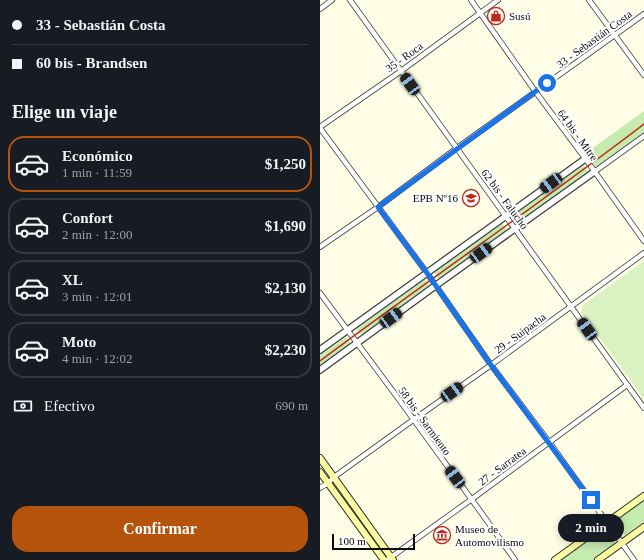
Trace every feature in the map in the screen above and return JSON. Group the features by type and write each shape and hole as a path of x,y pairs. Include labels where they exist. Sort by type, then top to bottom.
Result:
{"main road":[{"path":"320,458 390,559"},
{"path":"320,472 384,560"},
{"path":"555,560 644,496"},
{"path":"598,560 644,527"}],"street":[{"path":"320,9 332,0"},
{"name":"62 bis - Falucho","path":"350,0 644,408"},
{"name":"64 bis - Mitre","path":"470,0 644,241"},
{"name":"35 - Roca","path":"320,127 498,0"},
{"path":"589,0 644,75"},
{"name":"33 - Sebastián Costa","path":"320,247 378,207 457,148 644,14"},
{"path":"320,127 427,273 491,365 549,442 634,560"},
{"path":"320,370 644,136"},
{"path":"320,350 585,159"},
{"name":"29 - Suipacha","path":"320,488 644,253"},
{"name":"58 bis - Sarmiento","path":"320,294 357,342 515,560"},
{"name":"27 - Sarratea","path":"390,559 627,385"}],"green space":[{"path":"644,111 644,133 596,167 586,153"},
{"path":"583,165 588,172 520,222 514,215"},
{"path":"502,223 507,230 439,279 434,272"},
{"path":"644,261 644,399 581,312 583,305"},
{"path":"425,279 430,286 362,336 356,329"},
{"path":"346,337 351,344 320,366 320,355"},
{"path":"335,485 383,551 381,553 334,487"},
{"path":"644,500 644,522 625,535 615,521"},
{"path":"606,529 616,544 593,560 561,560"}],"railway":[{"path":"320,361 644,124"}],"place":[{"name":"Susú","path":"496,16"},
{"name":"EPB Nº16","path":"471,198"},
{"name":"Museo de Automovilismo","path":"442,535"}],"route":[{"path":"547,83 378,207 427,273 491,365 591,500"}]}
